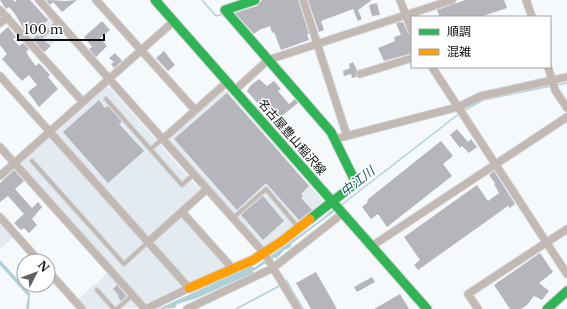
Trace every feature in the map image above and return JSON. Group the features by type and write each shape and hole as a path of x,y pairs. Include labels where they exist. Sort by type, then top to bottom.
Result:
{"street":[{"path":"39,0 264,253 298,309"},
{"path":"96,0 195,110"},
{"name":"名古屋豊山稲沢線","path":"155,0 427,309"},
{"path":"0,147 145,309 189,288 246,264 264,253 356,183 331,132 224,10 255,0"},
{"path":"303,0 347,136"},
{"path":"400,0 411,28"},
{"path":"234,90 268,60 452,0"},
{"path":"526,0 532,16"},
{"path":"0,10 83,102"},
{"path":"0,23 7,17"},
{"path":"0,176 174,21"},
{"path":"360,74 411,58"},
{"path":"433,68 567,274"},
{"path":"548,68 555,90 567,108"},
{"path":"0,76 189,288"},
{"path":"335,139 458,108 481,96 567,77"},
{"path":"163,139 227,82"},
{"path":"372,246 567,117"},
{"path":"148,242 207,189"},
{"path":"182,212 233,270"},
{"path":"187,309 273,266 342,213"},
{"path":"0,216 32,253"},
{"path":"478,309 468,294 567,229"},
{"path":"56,280 82,309"},
{"path":"547,309 567,292"}],"lane":[{"path":"42,36 58,22"},
{"path":"106,98 182,184 194,174"},
{"path":"151,149 163,139"},
{"path":"32,161 124,264 148,242"},
{"path":"233,218 266,189 299,227"},
{"path":"97,290 114,309"},
{"path":"117,309 132,295"}],"shaded area":[{"path":"49,15 65,33 43,53 26,35"},
{"path":"105,87 110,88 200,190 200,194 150,238 146,238 55,134"},
{"path":"222,91 227,91 326,204 265,246 256,240 169,142 169,139"},
{"path":"48,137 51,137 175,277 182,287 173,293 145,304 20,165 20,163"},
{"path":"180,218 183,218 226,267 202,280 190,282 177,272 153,242"},
{"path":"0,222 13,237 0,249"},
{"path":"108,273 137,308 86,309 77,300"}],"water":[{"path":"336,206 338,209 291,244 291,247 284,250 277,258 274,258 253,271 253,273 197,298 177,304 175,308 158,309 247,268 252,266 254,268 322,219"},
{"path":"0,260 16,278 16,283 0,265"},
{"path":"25,293 30,293 29,309 26,309 28,296"}],"building":[{"path":"0,0 13,0 15,2 17,0 30,0 48,20 33,34 27,26 24,29 15,14 9,7 6,9"},
{"path":"46,0 77,0 62,12 53,2 50,5"},
{"path":"262,0 298,0 309,34 307,34 309,40 281,50 270,26 259,30 254,34 235,13 257,6"},
{"path":"308,0 372,0 358,10 362,19 358,21 353,9 321,21 324,30 319,32"},
{"path":"465,0 504,0 507,8 483,16 440,16 437,10"},
{"path":"377,3 380,15 372,16 369,5"},
{"path":"102,21 110,30 100,38 107,46 96,57 89,49 92,47 84,37"},
{"path":"403,22 408,33 411,35 411,53 384,61 378,48 395,41 394,37 401,35 396,23"},
{"path":"8,27 16,37 13,39 19,46 23,43 29,49 26,52 32,61 36,66 39,63 50,75 48,77 58,89 39,107 28,92 37,85 29,75 22,81 2,59 7,54 0,45 0,34"},
{"path":"37,35 51,46 44,52 33,39"},
{"path":"164,51 175,65 168,71 156,58"},
{"path":"115,53 122,61 114,68 111,64 114,62 109,58"},
{"path":"353,62 357,70 356,77 352,78 351,74 344,76 343,71 350,68 349,64"},
{"path":"259,79 267,86 274,81 281,89 278,91 289,104 295,99 298,103 274,122 247,91 250,86"},
{"path":"227,93 309,186 301,194 303,196 301,198 312,210 299,220 266,183 237,210 174,139"},
{"path":"99,100 105,108 108,106 122,122 119,124 144,151 108,183 63,132"},
{"path":"457,129 468,142 471,139 477,147 469,153 462,146 460,148 450,135"},
{"path":"441,141 453,156 443,164 452,176 387,227 378,214 371,219 362,207 368,202 367,200"},
{"path":"14,170 24,181 15,189 32,208 38,202 42,207 32,219 37,225 29,233 24,228 21,230 14,223 24,214 8,196 0,202 0,183"},
{"path":"494,171 515,204 510,208 508,206 418,270 414,265 420,260 404,237 477,185 488,201 499,193 494,184 495,183 489,175"},
{"path":"263,196 284,221 263,240 241,215"},
{"path":"540,253 553,272 539,283 549,291 542,300 534,296 527,305 521,309 510,309 494,285"},
{"path":"316,272 337,309 311,309 296,283"},
{"path":"372,277 375,282 357,292 354,287"},
{"path":"117,285 126,296 121,301 113,289"},
{"path":"400,294 409,309 374,309"}],"waterway":[{"path":"202,0 216,16 224,14"},
{"name":"中江川","path":"557,85 567,83"},
{"name":"中江川","path":"463,111 483,100 551,86"},
{"name":"中江川","path":"340,206 460,113"},
{"path":"286,280 303,309"},
{"path":"236,309 279,286"}],"traffic: fast":[{"path":"155,0 427,309"},
{"path":"255,0 225,10 331,132 356,183 310,219"},
{"path":"547,309 567,291"}],"traffic: slow":[{"path":"189,288 253,260 282,241 310,219"}]}
